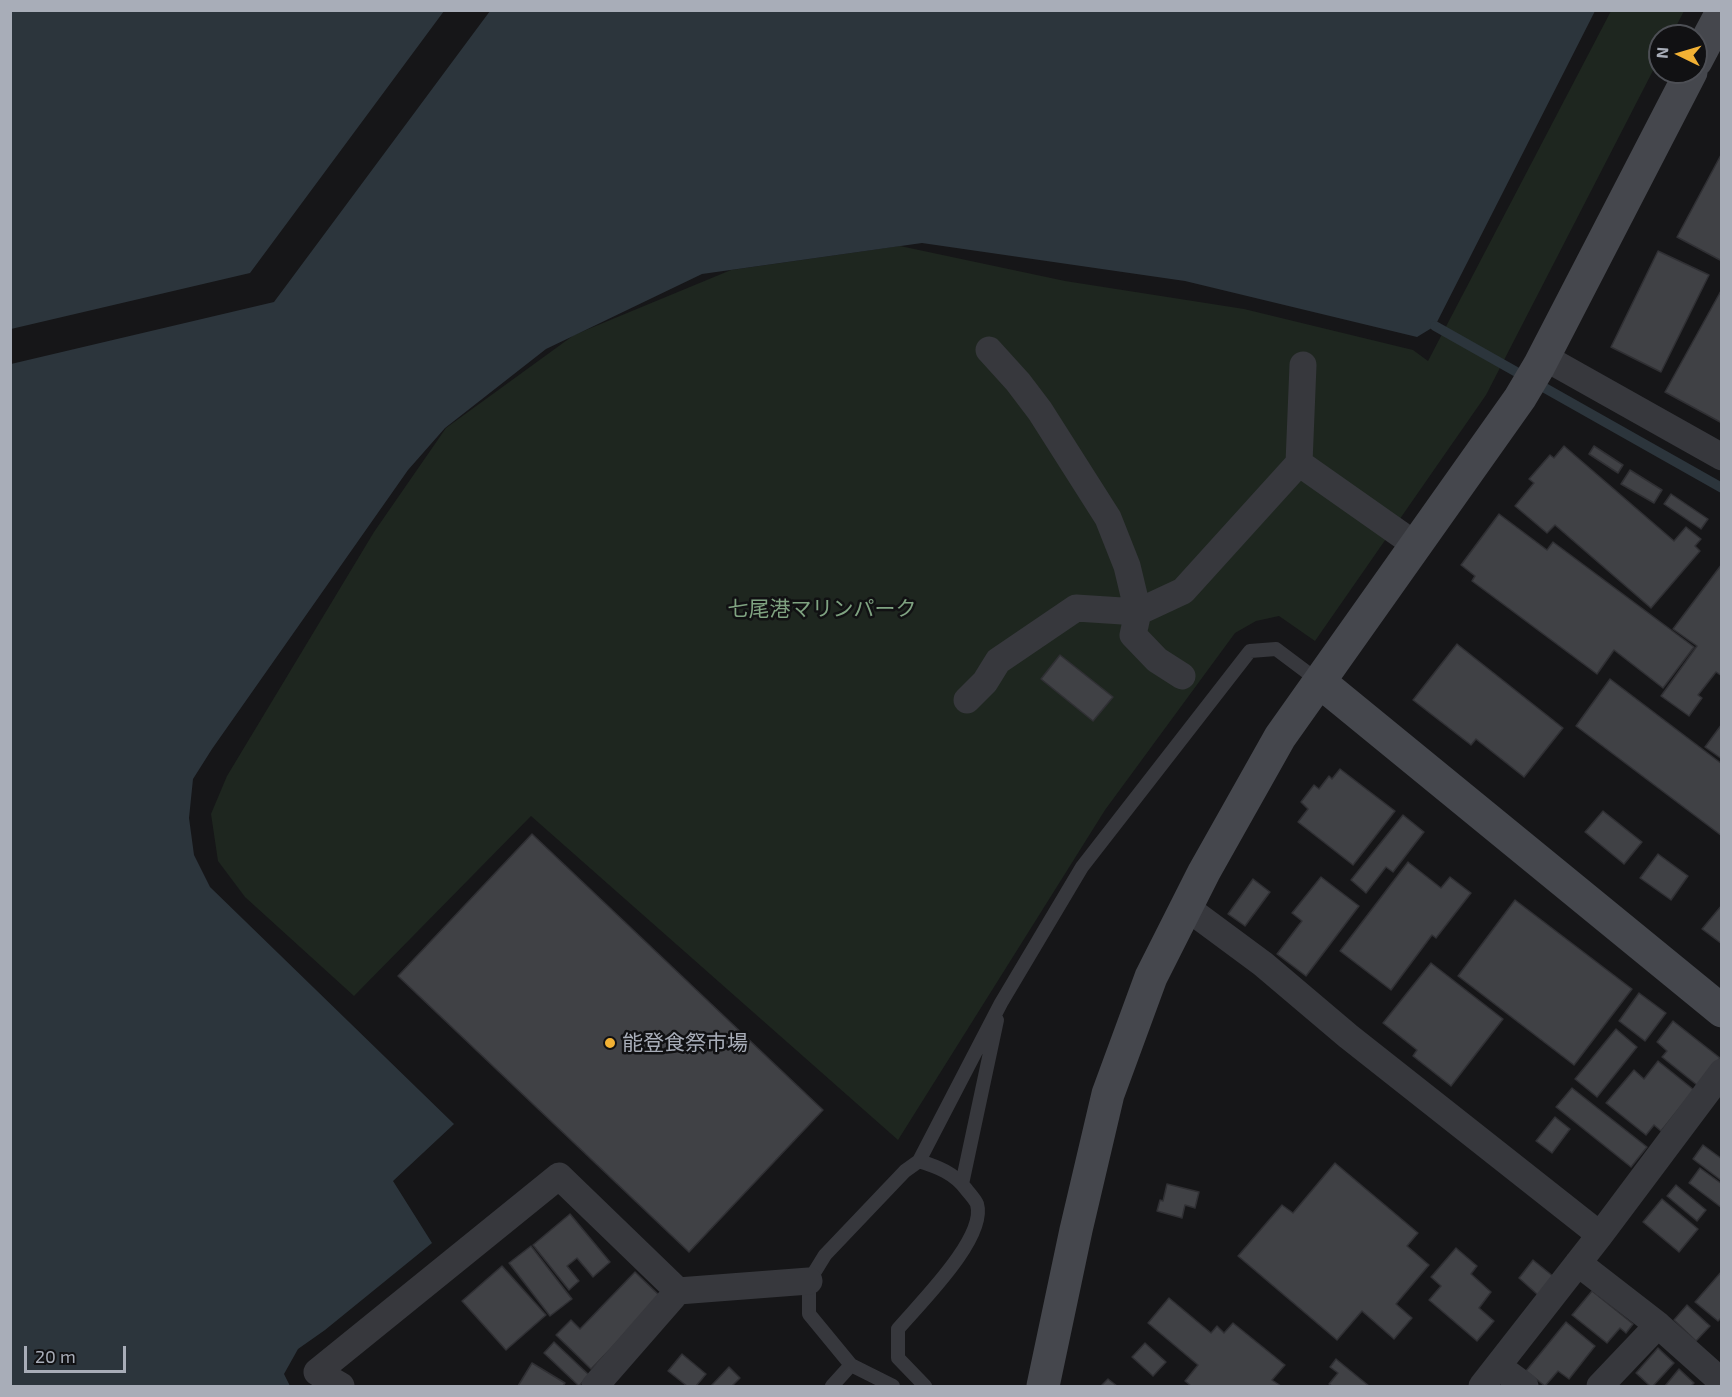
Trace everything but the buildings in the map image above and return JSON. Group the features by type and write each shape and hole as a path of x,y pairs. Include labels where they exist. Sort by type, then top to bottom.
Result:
{"street":[{"path":"1708,39 1722,12"},
{"path":"1043,1386 1108,1094 1151,977 1245,797 1280,737 1520,398 1541,362 1685,84"},
{"path":"989,350 1040,411 1108,518 1127,566 1138,612 1133,635 1157,660 1182,676"},
{"path":"1541,362 1722,457"},
{"path":"967,700 985,682 998,661 1076,608 1138,612 1183,591 1299,463 1303,365"},
{"path":"1299,463 1417,546"},
{"path":"1320,682 1722,1011"},
{"path":"1186,907 1263,964 1348,1036 1600,1235"},
{"path":"1525,1386 1490,1376 1600,1235 1722,1072"},
{"path":"341,1386 317,1372 559,1176 678,1291"},
{"path":"1578,1263 1658,1325 1722,1382"},
{"path":"595,1386 678,1291 809,1281"},
{"path":"1600,1386 1658,1325"}],"lane":[{"path":"893,1386 851,1365 809,1314 809,1281 825,1255 905,1171 919,1161 1001,1003 1082,867 1250,651 1275,649 1320,682"},
{"path":"962,1184 1001,1003"},
{"path":"919,1161 942,1168 962,1184 976,1204 976,1225 965,1250 898,1329 898,1359 924,1386"},
{"path":"832,1386 851,1365"}],"green space":[{"name":"七尾港マリンパーク","path":"1611,11 1684,11 1677,24 1648,24 1648,80 1486,395 1315,641 1279,616 1256,621 1235,633 1105,810 898,1140 531,816 354,996 245,897 218,861 211,814 227,776 374,532 446,428 574,335 731,270 900,246 1065,281 1244,309 1413,350 1428,361"}],"shaded area":[{"path":"10,11 1595,11 1435,326 1417,337 1185,281 922,243 702,274 546,349 445,428 408,470 212,749 193,779 189,818 194,855 210,887 454,1124 393,1181 432,1243 325,1330 298,1349 284,1374 290,1386 11,1386"}],"pier":[{"path":"444,11 490,11 274,302 11,364 11,329 250,273"}],"waterway":[{"path":"1435,326 1722,488"}],"place":[{"name":"能登食祭市場","path":"610,1043"}]}
